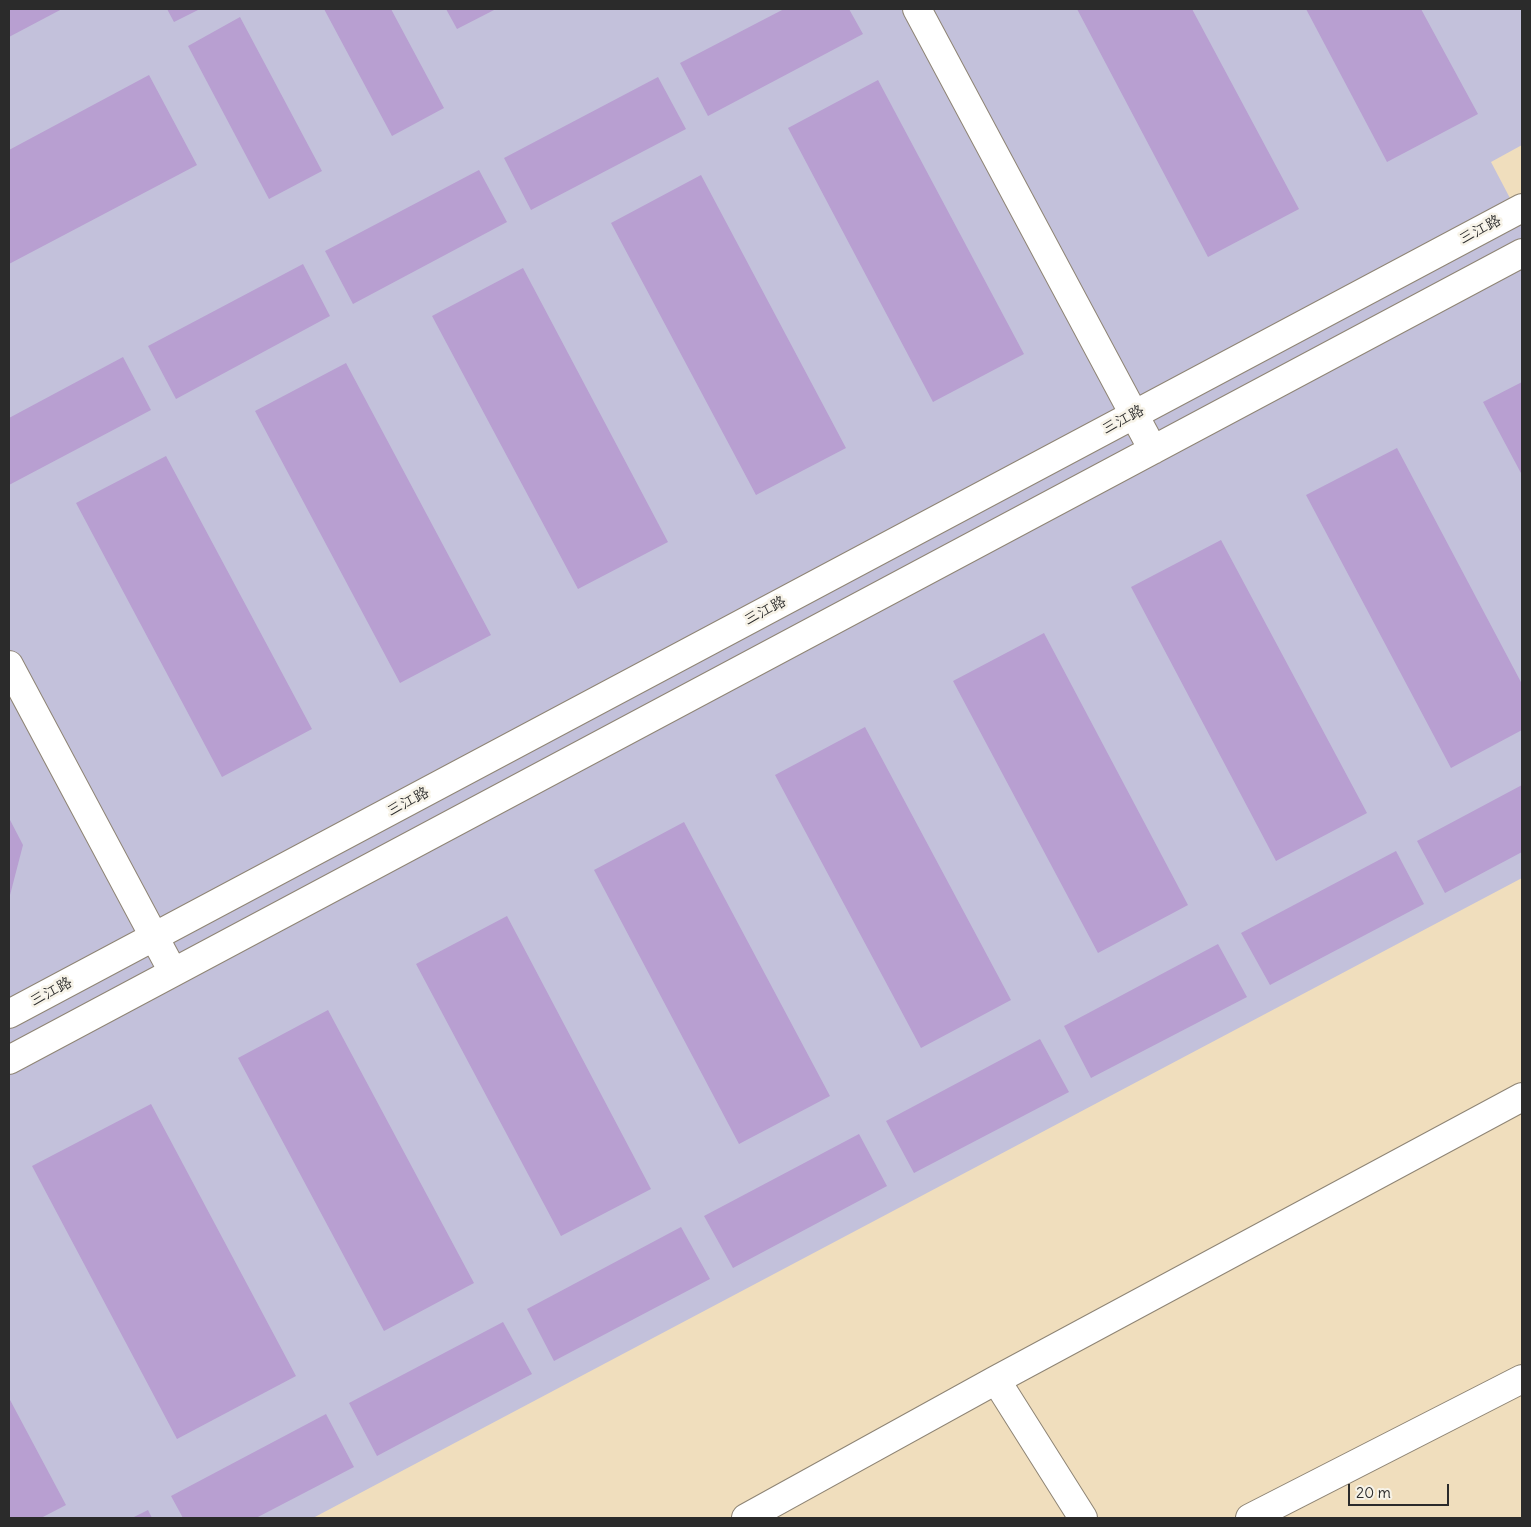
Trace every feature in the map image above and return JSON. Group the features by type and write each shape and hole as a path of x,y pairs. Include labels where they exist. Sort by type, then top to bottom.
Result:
{"street":[{"path":"917,9 1153,450"},
{"name":"三江路","path":"9,1014 1522,208"},
{"path":"9,1060 1522,253"},
{"path":"9,665 173,972"},
{"path":"746,1518 996,1380 1522,1096"},
{"path":"996,1380 1083,1518"},
{"path":"1250,1518 1522,1380"}],"shaded area":[{"path":"9,9 1522,9 1522,145 1491,162 1522,221 1522,878 313,1518 9,1518"}],"building":[{"path":"9,9 62,9 9,37"},
{"path":"167,9 200,9 174,22"},
{"path":"324,9 391,9 444,108 392,136"},
{"path":"446,9 496,9 457,29"},
{"path":"784,9 849,9 863,34 708,116 680,63"},
{"path":"1077,9 1192,9 1299,209 1208,257"},
{"path":"1306,9 1421,9 1478,114 1387,162"},
{"path":"240,17 322,171 269,199 188,46"},
{"path":"149,75 197,165 9,264 9,150"},
{"path":"658,77 686,129 531,210 504,158"},
{"path":"878,80 1024,354 933,402 788,128"},
{"path":"479,170 507,222 353,304 325,251"},
{"path":"701,175 846,448 756,495 611,223"},
{"path":"303,264 330,316 176,399 148,346"},
{"path":"523,268 668,542 578,589 432,316"},
{"path":"123,357 151,410 9,485 9,418"},
{"path":"346,363 491,635 400,683 255,411"},
{"path":"1522,382 1522,475 1483,402"},
{"path":"1397,448 1522,684 1522,730 1451,768 1306,495"},
{"path":"166,456 312,729 222,777 76,503"},
{"path":"1221,540 1367,813 1276,861 1131,587"},
{"path":"1044,633 1188,905 1098,953 953,681"},
{"path":"865,727 1011,1000 921,1048 775,775"},
{"path":"1522,785 1522,852 1445,893 1417,841"},
{"path":"9,818 23,845 9,899"},
{"path":"684,822 830,1096 739,1144 594,870"},
{"path":"1396,851 1424,904 1270,985 1241,933"},
{"path":"507,916 651,1189 561,1236 416,964"},
{"path":"1218,944 1247,997 1091,1078 1064,1026"},
{"path":"328,1010 474,1283 384,1331 238,1058"},
{"path":"1040,1039 1069,1092 914,1173 886,1121"},
{"path":"151,1104 296,1376 177,1439 32,1166"},
{"path":"859,1134 887,1186 733,1268 704,1216"},
{"path":"681,1227 710,1279 554,1361 527,1309"},
{"path":"503,1322 532,1374 377,1456 349,1403"},
{"path":"9,1398 66,1505 41,1518 9,1518"},
{"path":"326,1414 354,1467 256,1518 183,1518 171,1496"},
{"path":"148,1510 152,1518 132,1518"}]}
